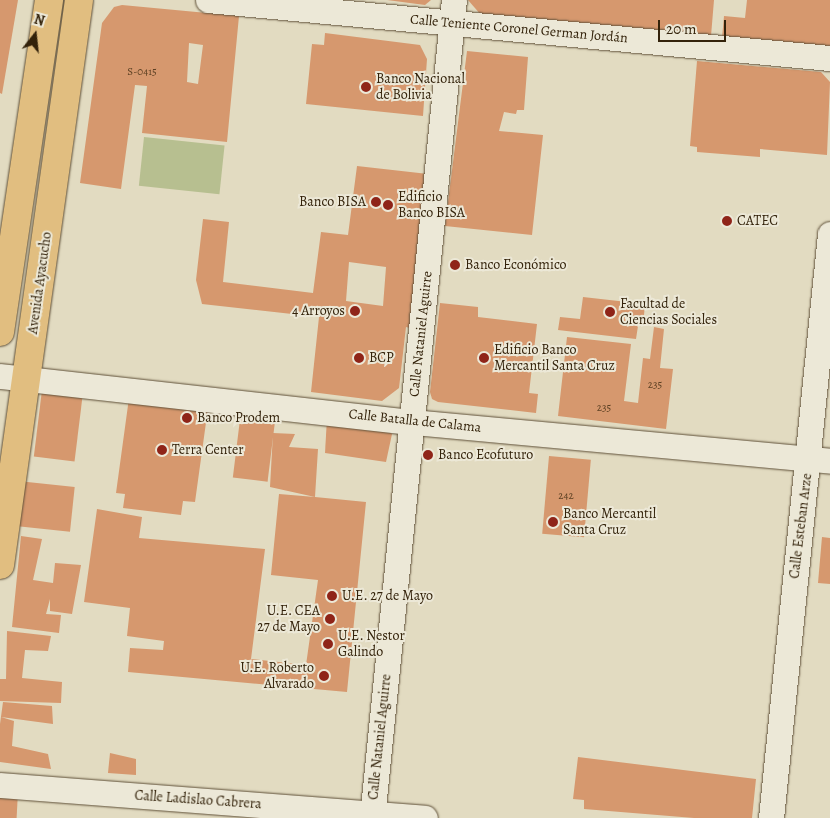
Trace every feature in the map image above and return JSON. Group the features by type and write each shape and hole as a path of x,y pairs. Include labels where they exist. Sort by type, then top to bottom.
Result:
{"main road":[{"path":"0,332 48,0"},
{"name":"Avenida Ayacucho","path":"0,565 79,0"}],"street":[{"name":"Calle Teniente Coronel German Jordán","path":"208,0 453,12 830,58"},
{"name":"Calle Nataniel Aguirre","path":"372,816 453,12"},
{"name":"Calle Esteban Arze","path":"771,818 820,460 830,234"},
{"name":"Calle Batalla de Calama","path":"0,376 413,422 820,460"},
{"name":"Calle Ladislao Cabrera","path":"0,784 372,816 426,818"}],"green space":[{"path":"144,137 225,145 219,194 139,186"}],"building":[{"path":"0,0 18,0 2,94 0,93"},
{"path":"387,0 431,0 425,5"},
{"path":"468,0 714,0 711,36 481,15"},
{"path":"747,0 830,0 830,47 722,38 724,16 745,18"},
{"path":"122,5 239,16 227,142 142,133 147,86 135,85 121,189 80,183 102,23 114,7","holes":["189,43 203,45 198,84 187,82"]},
{"path":"325,33 420,45 427,59 423,116 306,104 312,44 324,45"},
{"path":"467,51 528,57 524,110 517,110 516,114 504,112 499,131 543,135 532,235 445,226"},
{"path":"697,61 821,72 830,82 827,155 760,149 760,157 697,152 697,147 690,146"},
{"path":"357,166 428,174 410,328 406,327 399,388 382,401 311,392 319,317 202,304 196,280 203,219 229,222 223,282 313,293 321,232 348,235","holes":["349,262 386,267 383,306 346,301"]},
{"path":"583,297 645,304 643,326 638,326 636,339 558,330 560,317 580,319"},
{"name":"Edificio Banco Mercantil Santa Cruz","path":"440,303 478,307 478,317 537,324 529,393 538,394 536,413 438,402 432,399 430,392"},
{"path":"654,327 664,329 660,368 673,369 666,429 558,416 567,337 631,344 624,401 638,403 643,358 650,359"},
{"path":"42,390 83,395 75,461 34,457"},
{"name":"Terra Center","path":"129,398 208,408 195,502 183,501 181,515 123,508 125,494 116,493"},
{"path":"241,411 276,415 268,482 233,478"},
{"path":"327,418 379,422 392,434 386,462 325,453"},
{"path":"273,433 295,434 289,447 318,449 315,497 270,487"},
{"path":"549,456 591,460 584,537 542,534"},
{"path":"18,481 75,487 70,532 13,526"},
{"path":"279,494 366,502 347,692 128,672 130,648 163,650 164,641 127,636 130,608 84,602 97,509 142,517 139,538 265,549 251,659 306,665 318,580 271,575"},
{"path":"21,536 42,539 33,580 53,583 55,563 81,565 72,614 50,611 50,599 46,614 61,615 59,633 12,627"},
{"path":"822,537 830,538 830,584 818,583"},
{"path":"7,631 51,636 48,651 25,650 22,678 62,682 61,703 0,701 0,679 6,679"},
{"path":"3,702 52,706 53,724 1,717 14,721 12,746 48,754 51,769 0,762 0,724"},
{"path":"110,753 136,759 136,775 108,773"},
{"path":"578,757 756,779 752,818 694,818 584,809 584,800 573,799"},
{"path":"0,791 18,792 17,818 0,818"}],"place":[{"name":"Banco Nacional de Bolivia","path":"366,87"},
{"name":"Banco BISA","path":"376,202"},
{"name":"Edificio Banco BISA","path":"388,205"},
{"name":"CATEC","path":"727,221"},
{"name":"Banco Económico","path":"455,265"},
{"name":"4 Arroyos","path":"355,311"},
{"name":"Facultad de Ciencias Sociales","path":"610,312"},
{"name":"BCP","path":"359,358"},
{"name":"Edificio Banco Mercantil Santa Cruz","path":"484,358"},
{"name":"Banco Prodem","path":"187,418"},
{"name":"Terra Center","path":"162,450"},
{"name":"Banco Ecofuturo","path":"428,455"},
{"name":"Banco Mercantil Santa Cruz","path":"553,522"},
{"name":"U.E. 27 de Mayo","path":"332,596"},
{"name":"U.E. CEA 27 de Mayo","path":"330,619"},
{"name":"U.E. Nestor Galindo","path":"328,644"},
{"name":"U.E. Roberto Alvarado","path":"324,676"}]}
